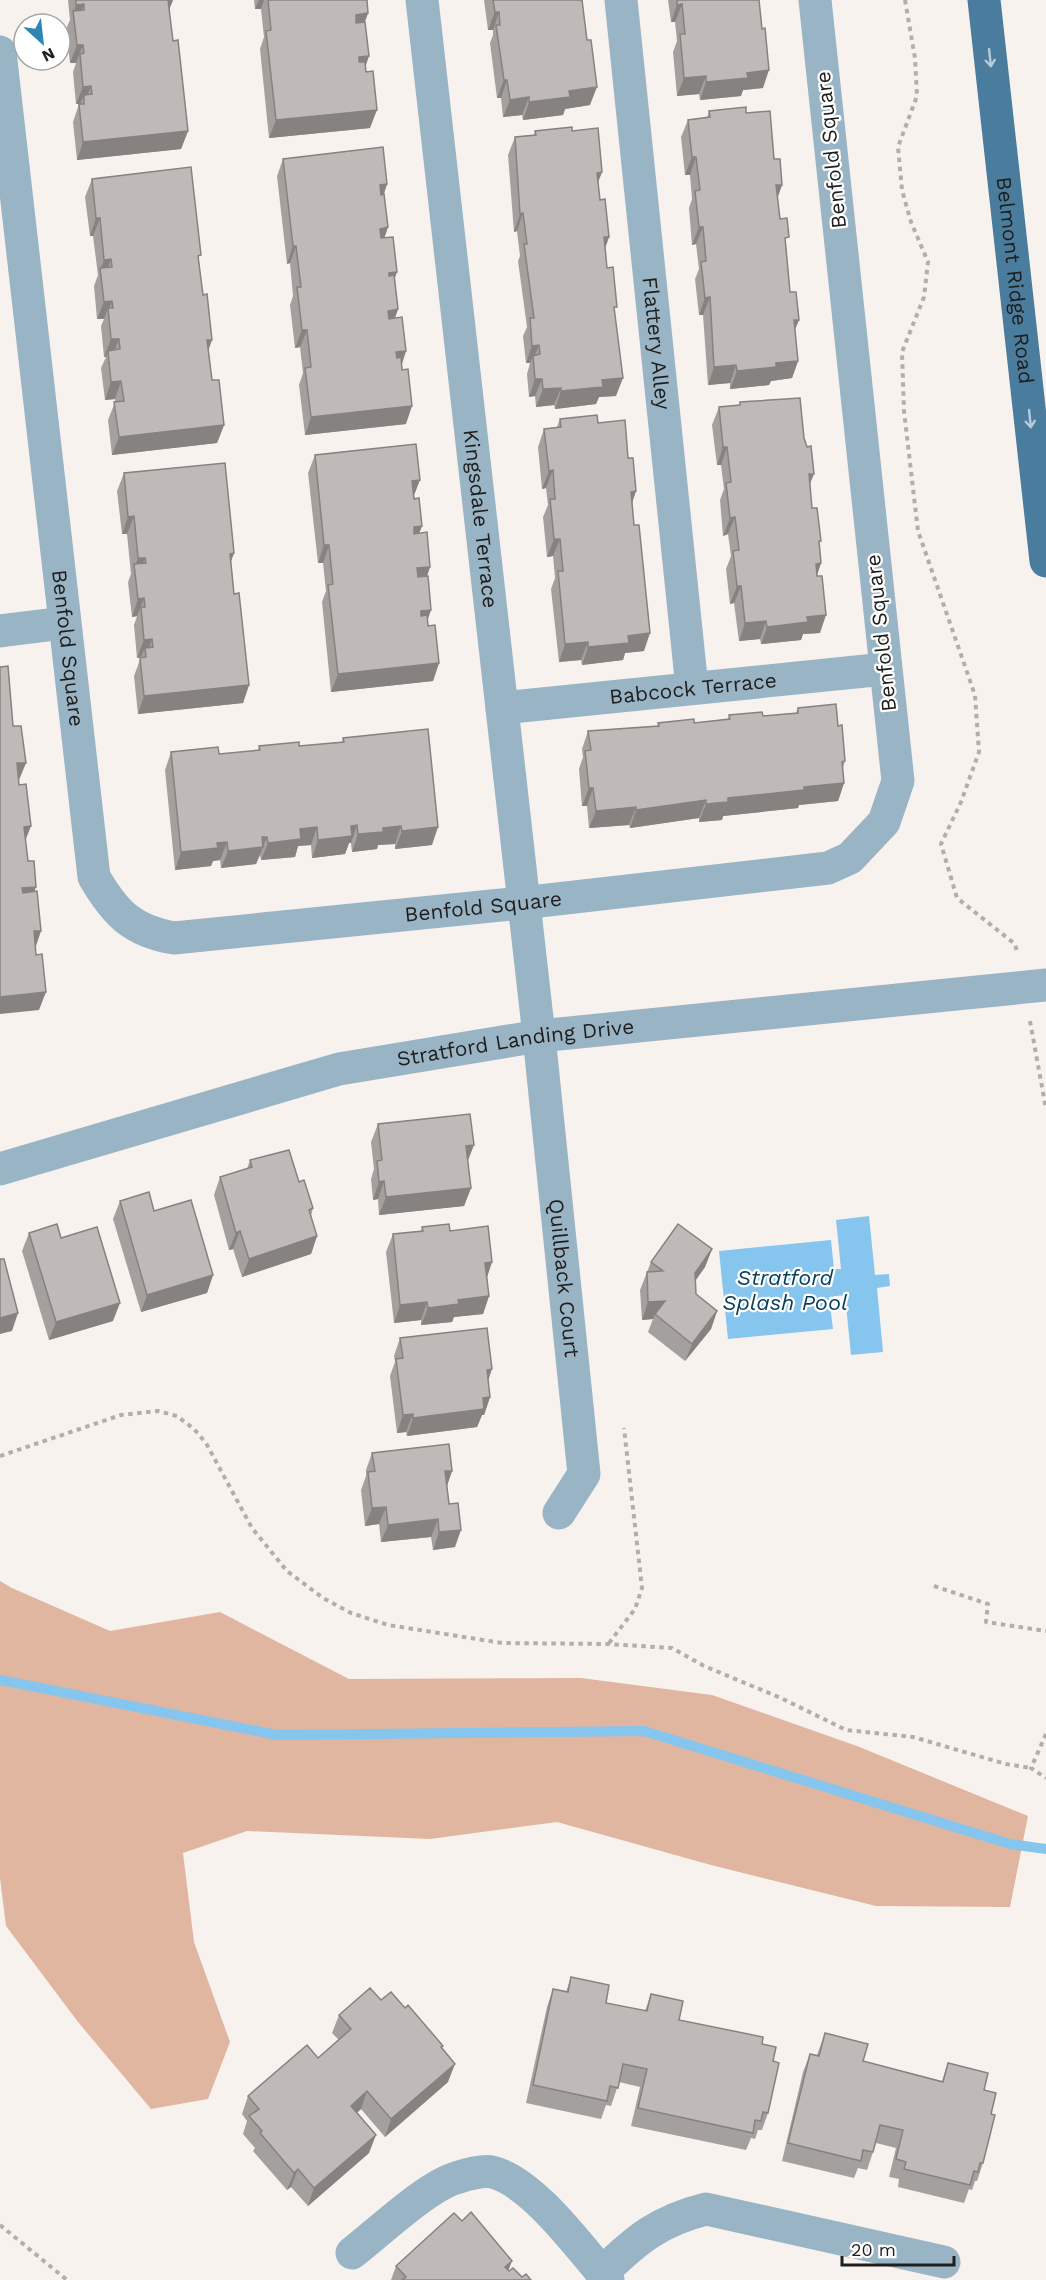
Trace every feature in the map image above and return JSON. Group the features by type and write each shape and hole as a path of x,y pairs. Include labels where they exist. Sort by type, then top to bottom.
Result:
{"main road":[{"name":"Belmont Ridge Road","path":"984,0 1046,561"}],"street":[{"name":"Kingsdale Terrace","path":"422,0 522,903 539,1036"},
{"name":"Flattery Alley","path":"621,0 692,688"},
{"name":"Benfold Square","path":"0,52 94,877 109,904 126,920 153,935 174,938 522,903 828,868 850,858 884,822 898,781 815,0"},
{"path":"0,631 64,623"},
{"name":"Babcock Terrace","path":"502,708 885,669"},
{"name":"Stratford Landing Drive","path":"0,1169 339,1069 539,1036 1035,987"},
{"name":"Quillback Court","path":"539,1036 584,1474 559,1513"},
{"path":"352,2253 426,2195 455,2178 489,2171 510,2179 541,2204 605,2277 628,2248 654,2228 685,2214 706,2209 899,2267 944,2262"}],"path":[{"path":"905,0 915,58 917,96 898,147 902,190 911,222 928,262 924,297 902,352 904,411 918,531 975,695 979,752 961,802 941,844 957,898 1015,944 1035,987 1046,1109"},
{"path":"0,1456 121,1415 158,1411 177,1416 194,1429 206,1443 252,1528 287,1570 323,1598 351,1613 388,1625 502,1643 643,1645 672,1648 704,1666 781,1698 846,1730 913,1737 1006,1764 1031,1768 1046,1778"},
{"path":"608,1644 635,1609 642,1588 624,1428"},
{"path":"934,1586 988,1604 986,1622 1046,1631"},
{"path":"1031,1768 1046,1734"},
{"path":"0,2225 67,2280"}],"shaded area":[{"path":"0,1581 110,1631 220,1612 349,1679 581,1678 712,1695 857,1746 1028,1816 1010,1907 876,1906 711,1865 557,1822 430,1839 247,1831 183,1853 194,1942 230,2042 208,2099 151,2109 78,2022 6,1926 0,1878"}],"water":[{"name":"Stratford Splash Pool","path":"869,1216 875,1275 889,1274 890,1286 877,1288 883,1352 851,1355 845,1295 829,1297 833,1329 728,1339 719,1251 831,1240 834,1269 841,1269 836,1220"}],"building":[{"path":"76,0 168,0 173,41 178,40 188,131 83,142 79,104 84,104 84,95 92,94 91,86 83,87 80,54 84,53 83,45 77,45 73,11 84,10 84,4 76,5"},
{"path":"268,0 367,0 368,13 356,15 356,23 365,22 369,56 359,57 359,62 365,62 366,72 373,71 377,110 276,120 266,31 271,30"},
{"path":"493,0 582,0 587,40 591,40 597,87 569,91 570,97 529,102 529,97 510,100 507,80 504,80 496,25 500,25 499,12 495,12"},
{"path":"677,0 759,0 762,29 765,28 769,70 747,73 748,78 706,82 706,76 684,78 680,34 685,34 682,4 677,5"},
{"path":"746,107 746,113 770,111 774,159 780,159 782,185 776,185 780,219 787,218 789,237 785,238 790,292 796,292 799,320 794,320 798,361 776,363 776,367 737,371 736,365 714,367 710,297 705,298 701,262 706,261 703,227 699,227 695,191 700,190 696,157 692,157 688,120 710,117 709,111"},
{"path":"572,127 572,131 598,128 602,172 597,173 600,200 605,199 609,237 604,237 607,268 613,267 617,307 614,307 623,378 602,380 603,387 561,391 561,388 543,389 542,379 535,379 533,356 540,354 539,345 532,346 530,318 534,318 524,244 527,244 523,213 520,214 515,137 536,135 535,131"},
{"path":"383,147 387,184 380,185 381,195 384,194 388,227 380,229 381,238 393,237 397,272 389,273 389,276 394,275 398,309 388,311 389,319 402,317 406,351 396,352 397,358 401,357 402,370 408,369 412,406 311,417 305,368 311,367 307,330 302,330 297,287 301,287 296,246 293,246 283,159"},
{"path":"191,167 201,255 198,256 203,295 207,294 212,340 207,340 212,380 219,380 224,425 119,437 114,402 124,401 121,381 111,382 108,351 120,349 119,339 111,339 108,308 113,308 112,301 104,302 100,268 112,267 111,259 104,260 100,218 96,218 92,179"},
{"path":"800,398 804,438 807,447 811,446 814,474 809,474 812,508 817,508 821,541 819,541 821,563 816,564 817,576 822,576 826,615 807,617 808,622 767,627 766,621 745,623 741,586 737,586 733,551 739,550 735,517 730,518 726,483 731,482 727,447 723,447 719,407 740,405 740,402"},
{"path":"597,415 598,423 625,420 628,458 633,458 636,491 631,492 634,525 639,525 650,633 628,636 629,643 588,647 588,642 565,644 558,571 563,571 560,539 554,539 550,499 555,499 553,470 549,471 544,429 561,427 560,419"},
{"path":"416,444 420,480 412,481 414,499 419,498 422,526 414,527 414,534 427,532 430,567 417,568 418,577 428,576 431,610 421,611 421,616 427,615 428,626 435,625 439,663 338,674 328,585 333,584 329,545 324,545 315,455"},
{"path":"225,463 234,553 230,554 234,594 239,593 249,685 144,696 140,658 146,657 145,648 153,647 152,639 144,640 141,607 145,607 144,598 138,599 134,564 146,563 145,558 138,558 134,516 128,517 124,473"},
{"path":"8,666 13,726 21,726 26,763 17,763 19,785 26,784 31,826 24,827 28,861 34,861 36,887 22,888 23,893 37,891 41,931 34,931 36,955 42,954 46,992 0,997 0,667"},
{"path":"836,704 838,726 842,725 844,783 804,787 804,790 728,798 728,802 706,804 706,800 636,810 636,807 596,811 593,788 589,788 585,751 591,750 588,731 659,726 658,723 694,719 694,723 730,719 729,715 762,712 763,716 798,713 798,708"},
{"path":"428,729 438,827 402,831 401,826 383,828 383,832 358,834 357,825 351,826 352,836 318,840 317,827 300,829 301,839 268,843 267,837 262,837 263,847 228,851 227,842 217,843 218,848 181,852 171,752 218,747 219,754 260,750 259,746 299,742 299,746 344,742 343,738"},
{"path":"470,1114 474,1145 466,1146 471,1188 386,1197 384,1181 379,1182 377,1161 382,1160 378,1124"},
{"path":"289,1150 299,1182 304,1180 313,1208 309,1210 317,1236 249,1259 240,1231 236,1233 220,1177 252,1167 250,1160"},
{"path":"149,1192 154,1211 191,1200 213,1275 147,1295 120,1201"},
{"path":"57,1224 61,1238 97,1227 120,1303 56,1322 29,1233"},
{"path":"449,1224 450,1231 488,1226 492,1262 485,1263 489,1296 458,1300 459,1304 428,1308 427,1302 400,1305 393,1234 423,1231 422,1227"},
{"path":"678,1224 712,1249 695,1273 696,1294 717,1311 692,1344 655,1314 665,1301 648,1302 647,1272 663,1271 651,1262"},
{"path":"0,1259 4,1259 18,1313 0,1318"},
{"path":"487,1328 492,1369 487,1370 490,1397 483,1398 484,1409 413,1418 413,1414 403,1415 396,1359 403,1358 400,1338"},
{"path":"449,1444 452,1471 445,1471 449,1504 458,1503 461,1530 439,1532 438,1519 388,1525 386,1507 372,1508 368,1472 375,1471 372,1453"},
{"path":"571,1977 609,1985 606,2003 647,2011 651,1994 683,2001 679,2020 763,2037 762,2044 776,2047 773,2061 779,2063 768,2113 763,2112 761,2121 755,2120 753,2133 638,2108 647,2069 623,2064 618,2088 610,2086 607,2101 533,2085 553,1989 568,1992"},
{"path":"370,1988 381,2000 391,1992 405,2008 408,2005 443,2046 441,2047 455,2064 391,2119 367,2091 351,2106 376,2135 314,2188 298,2169 294,2173 260,2133 262,2131 249,2116 259,2109 248,2096 307,2045 318,2058 351,2029 339,2015"},
{"path":"825,2033 868,2044 863,2061 943,2082 948,2063 988,2073 984,2090 996,2093 991,2114 995,2115 983,2163 980,2163 978,2172 974,2171 970,2185 904,2169 906,2162 896,2159 903,2130 880,2125 873,2152 863,2150 861,2161 788,2143 810,2054 819,2056"},
{"path":"471,2212 512,2261 505,2267 509,2271 513,2268 522,2277 526,2274 531,2280 402,2280 406,2277 396,2266 454,2213 462,2221"}],"waterway":[{"path":"0,1680 277,1735 644,1731 1010,1844 1046,1849"}]}
